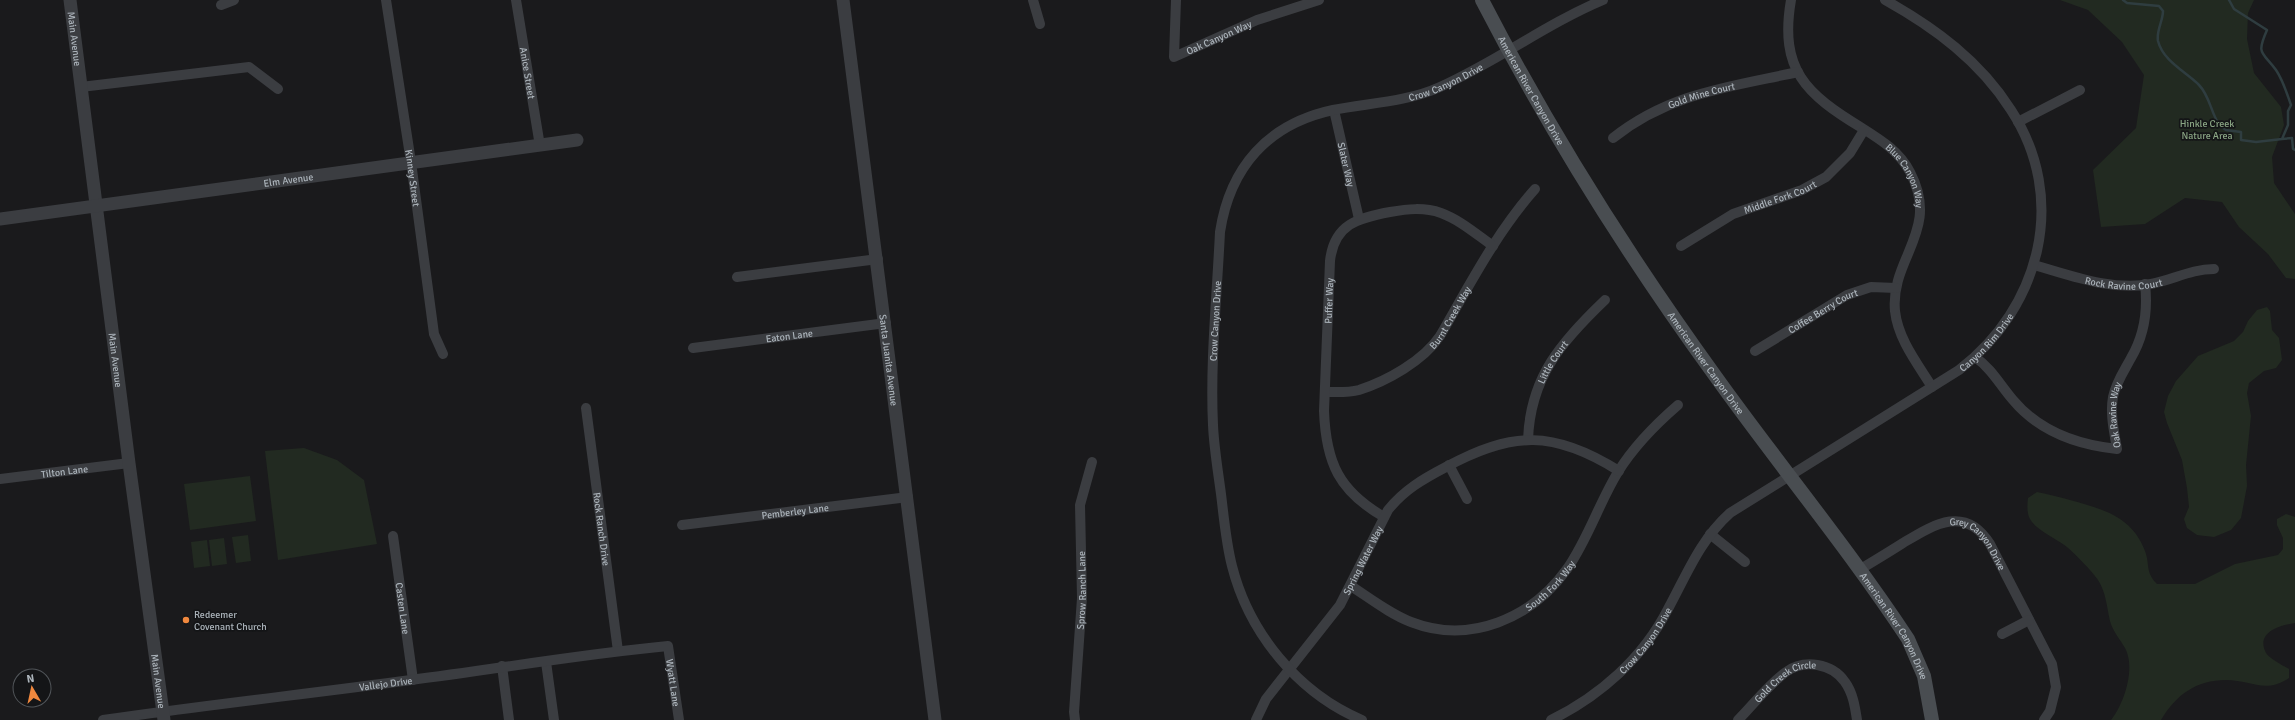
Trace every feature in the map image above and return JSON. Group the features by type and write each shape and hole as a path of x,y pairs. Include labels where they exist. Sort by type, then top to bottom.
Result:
{"main road":[{"name":"American River Canyon Drive","path":"1482,0 1509,51 1565,148 1623,242 1684,332 1895,619 1914,651 1924,676 1932,720"}],"street":[{"name":"Main Avenue","path":"70,0 128,463 164,716"},
{"path":"221,5 234,0"},
{"name":"Kinney Street","path":"386,0 411,162 434,334 443,354"},
{"name":"Anice Street","path":"516,0 540,146"},
{"name":"Santa Juanita Avenue","path":"843,0 878,259 935,720"},
{"path":"1033,0 1040,24"},
{"name":"Oak Canyon Way","path":"1176,0 1174,57 1257,20 1319,0"},
{"path":"1509,51 1603,0"},
{"name":"Blue Canyon Way","path":"1792,0 1788,39 1792,59 1798,72 1818,100 1882,141 1896,152 1910,172 1918,195 1920,208 1918,232 1898,276 1895,312 1902,336 1932,387"},
{"name":"Canyon Rim Drive","path":"1788,475 1932,387 1975,356 1999,331 2015,308 2034,265 2041,227 2040,188 2030,148 2018,122 1999,92 1964,54 1931,27 1885,0"},
{"name":"Crow Canyon Drive","path":"1362,720 1324,699 1290,670 1265,639 1248,611 1239,589 1227,542 1213,424 1220,232 1223,211 1230,191 1248,160 1258,150 1291,124 1334,110 1419,95 1456,80 1509,51"},
{"path":"81,87 249,67 278,89"},
{"name":"Gold Mine Court","path":"1613,138 1644,116 1685,98 1798,72"},
{"path":"2018,122 2080,90"},
{"name":"Slater Way","path":"1334,110 1359,219"},
{"name":"Middle Fork Court","path":"1681,246 1733,214 1802,190 1826,177 1850,153 1864,130"},
{"name":"Elm Avenue","path":"0,219 577,140"},
{"name":"Burnt Creek Way","path":"1325,392 1359,390 1410,364 1427,352 1440,336 1510,220 1535,189"},
{"name":"Puffer Way","path":"1384,517 1357,500 1346,487 1337,473 1326,435 1325,392 1331,254 1338,236 1347,226 1359,219 1408,209 1433,211 1456,220 1493,246"},
{"path":"737,277 878,259"},
{"name":"Rock Ravine Court","path":"2034,265 2098,283 2124,286 2145,284 2196,270 2214,269"},
{"name":"Oak Ravine Way","path":"1975,356 1993,372 2015,402 2041,424 2056,433 2084,444 2117,448 2112,416 2113,398 2118,381 2135,352 2141,334 2146,307 2145,284"},
{"name":"Coffee Berry Court","path":"1754,351 1855,291 1879,286 1896,288"},
{"name":"Little Court","path":"1528,440 1531,411 1542,378 1564,341 1605,300"},
{"name":"Eaton Lane","path":"693,348 886,323"},
{"name":"South Fork Way","path":"1351,586 1399,616 1422,626 1461,631 1473,630 1504,621 1534,603 1547,593 1568,568 1619,471 1642,440 1678,404"},
{"name":"Rock Ranch Drive","path":"586,408 618,651"},
{"name":"Spring Water Way","path":"1256,720 1266,699 1328,622 1351,586 1384,517 1406,490 1449,465 1486,447 1507,442 1528,440 1544,440 1572,446 1598,458 1619,471"},
{"name":"Sprow Ranch Lane","path":"1075,720 1074,712 1082,598 1080,505 1092,462"},
{"name":"Tilton Lane","path":"0,479 128,463"},
{"path":"1449,465 1467,499"},
{"name":"Crow Canyon Drive","path":"1551,720 1570,711 1603,688 1641,650 1668,611 1693,559 1710,534 1743,503 1788,475"},
{"name":"Pemberley Lane","path":"682,525 908,496"},
{"name":"Grey Canyon Drive","path":"1859,570 1932,526 1952,521 1965,523 1977,529 1986,538 2052,664 2055,675 2054,699 2044,720"},
{"path":"1710,534 1745,562"},
{"name":"Casten Lane","path":"393,536 413,680"},
{"path":"2002,634 2030,620"},
{"name":"Vallejo Drive","path":"103,720 164,716 502,666 546,662 618,651 668,646"},
{"name":"Wyatt Lane","path":"668,646 678,720"},
{"path":"546,662 554,720"},
{"name":"Gold Creek Circle","path":"1738,720 1785,673 1797,666 1810,664 1829,669 1845,681 1853,700 1857,720"},
{"path":"502,666 509,720"}],"green space":[{"name":"Hinkle Creek Nature Area","path":"2060,0 2254,0 2248,13 2247,39 2254,73 2281,107 2284,125 2272,157 2274,183 2295,214 2295,279 2286,278 2268,254 2239,227 2222,202 2185,198 2145,224 2101,227 2093,170 2136,128 2144,75 2122,42 2088,10"},
{"path":"2267,307 2270,311 2272,330 2279,338 2282,360 2276,368 2264,371 2249,383 2247,393 2251,416 2246,465 2247,486 2241,518 2231,530 2214,537 2197,535 2187,528 2184,519 2189,507 2187,488 2182,460 2164,412 2168,396 2176,381 2198,356 2234,341 2243,332 2248,321 2257,310"},
{"path":"304,448 337,460 364,480 377,544 278,560 265,451"},
{"path":"250,476 256,521 190,530 184,484"},
{"path":"2037,492 2093,507 2115,516 2124,522 2139,539 2145,551 2151,576 2157,584 2195,584 2235,564 2278,555 2283,549 2283,538 2277,525 2277,519 2286,514 2295,517 2295,623 2271,631 2264,640 2266,653 2276,662 2289,669 2289,678 2280,683 2265,686 2226,680 2205,683 2196,686 2180,696 2161,720 2111,720 2120,705 2127,686 2129,675 2128,656 2125,648 2111,625 2105,595 2098,580 2084,563 2067,547 2042,531 2030,519 2028,515 2028,498"},
{"path":"248,535 251,561 236,563 232,537"},
{"path":"224,538 227,564 212,566 209,540"},
{"path":"207,540 210,566 194,568 191,542"}],"waterway":[{"path":"2123,0 2127,3 2159,6 2163,11 2158,37 2161,48 2176,66 2203,89 2214,116 2220,126 2226,130 2241,132 2241,140 2256,142 2282,139"},
{"path":"2229,0 2234,9 2267,30 2261,49 2264,56 2276,70 2285,87 2291,105 2288,111 2288,125 2282,139 2292,138 2293,149 2295,150"}],"place":[{"name":"Redeemer Covenant Church","path":"186,620"}]}
